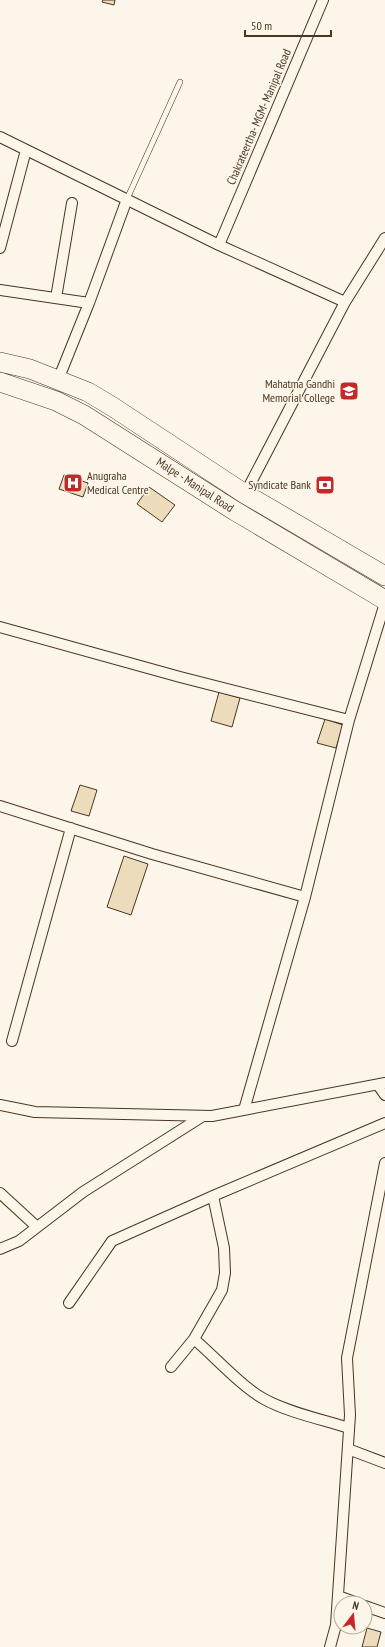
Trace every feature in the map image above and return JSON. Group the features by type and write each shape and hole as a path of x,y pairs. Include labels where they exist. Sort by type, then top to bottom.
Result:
{"highway":[{"name":"Malpe - Manipal Road","path":"0,362 30,369 88,392 245,494 385,576"},
{"name":"Malpe - Manipal Road","path":"0,382 56,401 84,415 242,515 385,600"}],"street":[{"name":"Chakrateertha- MGM- Manipal Road","path":"219,245 323,0"},
{"path":"0,137 219,245 345,302"},
{"path":"0,248 26,150"},
{"path":"58,380 89,303 127,199"},
{"path":"56,298 72,203"},
{"path":"245,494 345,302 385,238"},
{"path":"0,290 89,303"},
{"path":"244,1110 305,897 349,720 385,603"},
{"path":"0,627 180,678 349,720"},
{"path":"0,806 152,854 305,897"},
{"path":"12,1042 71,828"},
{"path":"0,1105 35,1112 212,1116 381,1084 385,1095"},
{"path":"0,1249 19,1240 83,1192 204,1116"},
{"path":"69,1303 112,1241 213,1196 385,1123"},
{"path":"338,1595 350,1415 347,1358 385,1163"},
{"path":"0,1193 37,1227"},
{"path":"171,1367 194,1339 222,1290 225,1273 224,1248 213,1196"},
{"path":"194,1339 253,1392 265,1400 349,1428"},
{"path":"348,1449 385,1463"},
{"path":"373,1609 385,1613"},
{"path":"330,1647 333,1635"}],"lane":[{"path":"127,199 180,82"}],"building":[{"path":"103,0 115,0 114,5 102,2"},
{"path":"64,475 88,483 83,497 59,489"},
{"path":"149,487 175,505 162,522 137,504"},
{"path":"219,692 240,698 232,727 211,721"},
{"path":"325,719 343,725 336,748 317,743"},
{"path":"80,785 97,790 89,816 71,811"},
{"path":"124,856 148,864 131,915 107,907"},
{"path":"373,1630 381,1632 377,1647 362,1647 365,1635 373,1635"}],"place":[{"name":"Mahatma Gandhi Memorial College","path":"349,391"},
{"name":"Anugraha Medical Centre","path":"73,483"},
{"name":"Syndicate Bank","path":"325,485"}]}
